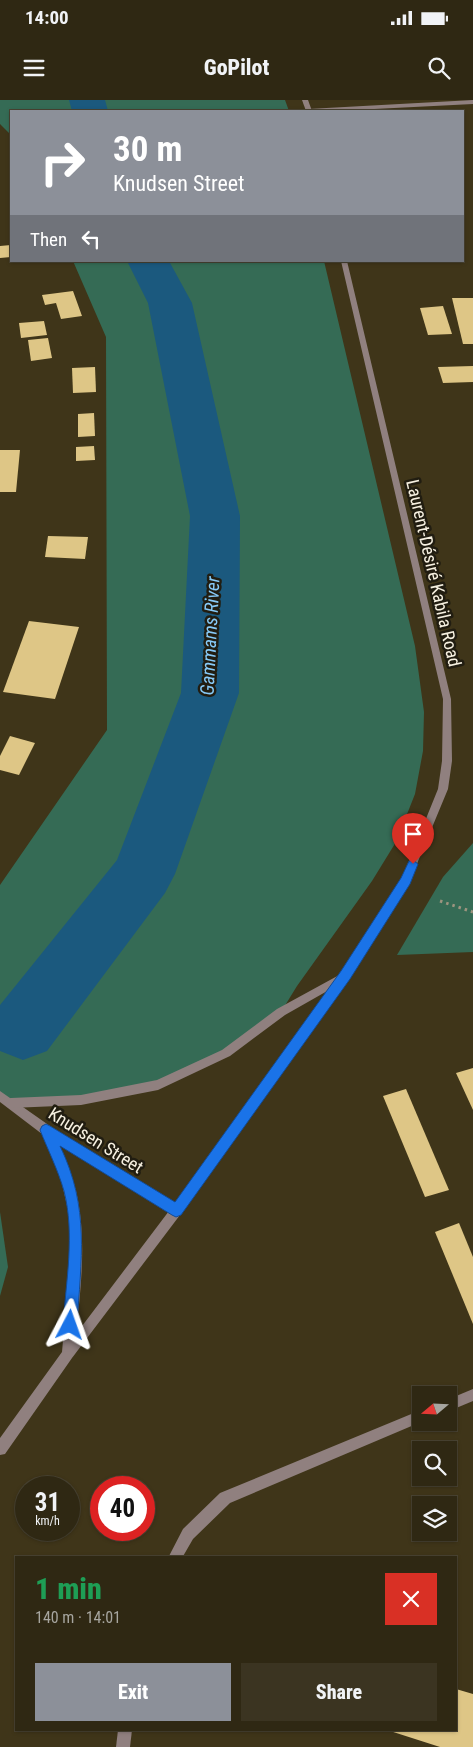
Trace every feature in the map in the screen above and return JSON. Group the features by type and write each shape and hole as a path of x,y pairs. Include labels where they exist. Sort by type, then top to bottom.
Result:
{"street":[{"path":"326,110 473,102"},
{"name":"Laurent-Désiré Kabila Road","path":"0,1449 68,1354 176,1211 346,975 406,880 443,789 447,761 447,698 344,262"},
{"path":"11,1104 81,1100 158,1085 226,1053 281,1012 346,975"},
{"name":"Knudsen Street","path":"0,1096 46,1130 176,1211"},
{"path":"46,1130 60,1159 70,1191 76,1230 68,1354"},
{"path":"458,1401 473,1395"},
{"path":"175,1556 188,1534 225,1498 412,1420"},
{"path":"124,1747 125,1731"}],"path":[{"path":"440,902 473,912"}],"green space":[{"path":"0,100 285,100 289,110 10,110 10,134 0,124"},
{"path":"73,262 324,262 415,646 424,712 423,751 415,794 396,842 372,881 297,986 281,1012 256,1032 186,1073 81,1100 11,1103 0,1096 0,885 107,730 106,337"},
{"path":"473,843 473,952 397,955 443,877"},
{"path":"0,1212 8,1267 0,1296"}],"building":[{"path":"10,245 10,257 0,258 0,246"},
{"path":"73,291 82,316 61,319 56,303 45,305 42,295"},
{"path":"452,298 473,298 473,344 463,344"},
{"path":"443,306 452,334 428,335 420,308"},
{"path":"44,321 47,335 21,338 19,323"},
{"path":"48,338 52,358 31,361 28,340"},
{"path":"473,366 473,382 443,383 438,367"},
{"path":"95,367 96,392 73,393 72,368"},
{"path":"94,413 95,436 78,437 78,414"},
{"path":"94,446 95,460 76,461 76,447"},
{"path":"0,450 20,450 16,492 0,492"},
{"path":"48,536 88,537 85,559 45,557"},
{"path":"29,621 79,627 55,699 3,692"},
{"path":"10,736 35,743 19,775 0,770 0,756"},
{"path":"473,1068 473,1110 456,1073"},
{"path":"406,1089 449,1190 425,1197 383,1096"},
{"path":"459,1223 473,1257 473,1324 435,1232"},
{"path":"457,1689 473,1694 473,1747 440,1747 390,1731 457,1731"}],"waterway":[{"name":"Gammams River","path":"87,100 90,110"},
{"name":"Gammams River","path":"23,1029 143,874 210,693 215,516 170,303 149,262"}],"route":[{"path":"70,1325 76,1230 74,1212 60,1159 46,1130 176,1211 346,975 406,880 413,864"}]}
